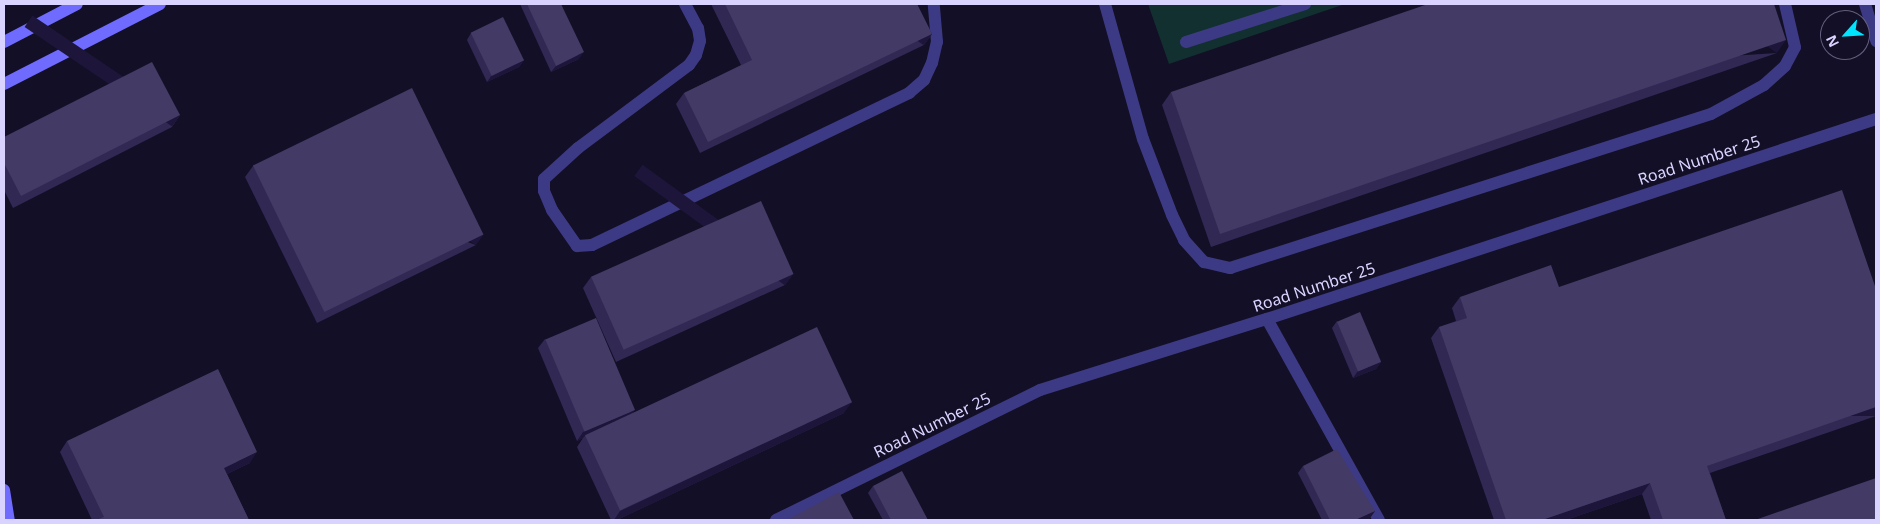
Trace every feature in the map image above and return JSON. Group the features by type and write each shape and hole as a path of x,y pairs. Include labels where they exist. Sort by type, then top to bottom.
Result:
{"main road":[{"path":"4,42 77,4"},
{"path":"4,84 160,4"},
{"path":"4,490 9,520"}],"street":[{"path":"685,4 698,28 700,41 696,55 689,65 571,153 544,179 544,191 552,210 577,246 592,245 909,93 924,80 932,63 937,42 934,4"},
{"path":"1105,4 1143,139 1172,215 1184,240 1204,262 1230,268 1711,114 1764,85 1785,66 1796,47 1785,4"},
{"path":"1186,42 1305,4"},
{"path":"1865,4 1876,41"},
{"name":"Road Number 25","path":"776,520 1040,390 1267,319 1876,119"},
{"path":"1267,319 1379,520"}],"green space":[{"path":"1148,4 1345,4 1169,64"}],"building":[{"path":"527,4 561,4 584,52 556,66"},
{"path":"725,4 917,4 932,34 708,142 684,93 752,60"},
{"path":"1428,4 1774,4 1786,40 1220,234 1171,92"},
{"path":"503,17 524,60 492,76 471,33"},
{"path":"152,62 180,115 21,196 4,163 4,137"},
{"path":"412,88 483,235 324,312 253,166"},
{"path":"1842,190 1876,289 1876,407 1707,466 1726,520 1663,520 1650,483 1542,520 1506,520 1439,327 1467,318 1460,297 1551,265 1559,287"},
{"path":"761,201 794,274 624,350 591,277"},
{"path":"1360,312 1381,362 1358,371 1337,322"},
{"path":"596,318 635,410 584,432 545,339"},
{"path":"817,327 852,402 620,510 585,435"},
{"path":"218,369 257,452 224,468 249,520 96,520 104,517 67,441"},
{"path":"1337,449 1375,511 1355,520 1330,520 1303,466"},
{"path":"902,471 928,520 891,520 873,486"},
{"path":"1876,478 1876,520 1755,520"},
{"path":"839,492 854,520 787,520"}]}
